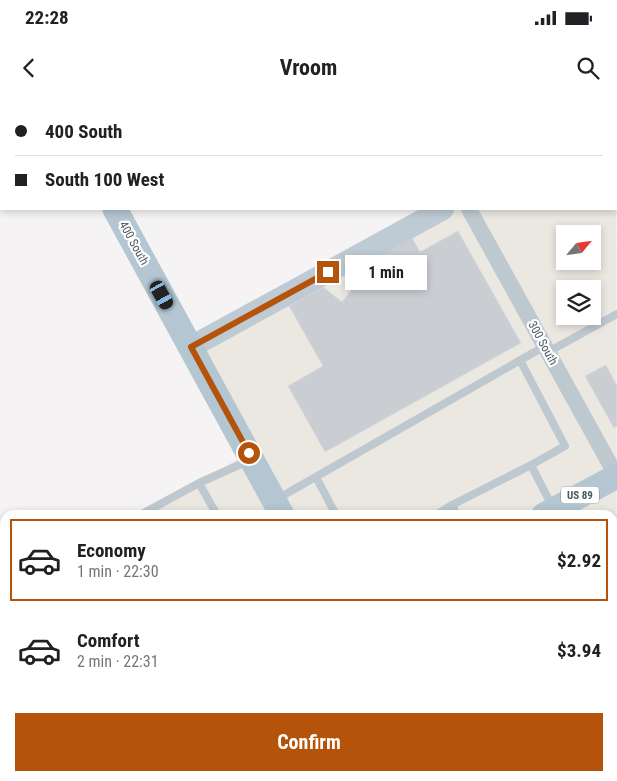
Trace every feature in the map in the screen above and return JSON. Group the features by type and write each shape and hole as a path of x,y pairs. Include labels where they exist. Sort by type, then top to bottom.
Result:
{"main road":[{"name":"400 South","path":"116,210 278,508"},
{"name":"US 89","path":"553,510 617,476"}],"street":[{"path":"191,347 441,210"},
{"name":"300 South","path":"470,210 617,476"}],"lane":[{"path":"278,508 316,477 520,360 617,314"},
{"path":"444,510 565,446 520,360"},
{"path":"149,510 199,483 252,459"},
{"path":"531,465 548,510"},
{"path":"316,477 333,510"},
{"path":"199,483 214,510"},
{"path":"452,505 454,510"}],"shaded area":[{"path":"441,210 616,210 617,510 146,510 249,453 191,347"}],"building":[{"path":"458,231 521,343 325,452 288,386 323,366 289,306 323,287 342,302 377,257 412,238 420,252"},
{"path":"606,365 617,386 617,426 614,428 585,376"}],"route":[{"path":"249,453 191,347 328,272"}]}
